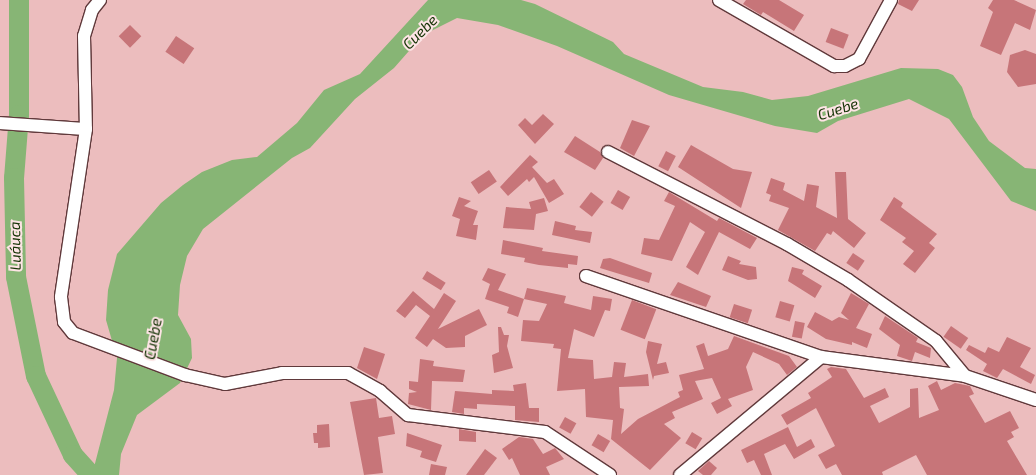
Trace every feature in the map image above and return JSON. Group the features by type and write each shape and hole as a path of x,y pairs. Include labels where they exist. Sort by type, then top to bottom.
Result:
{"street":[{"path":"100,0 89,16 84,36 86,129 61,310 64,322 74,333 185,375 225,384 282,373 348,373 380,391 408,415 545,432 610,475"},
{"path":"719,0 834,66 845,66 859,59 891,0"},
{"path":"0,123 86,129"},
{"path":"608,152 787,244 848,280 930,336 965,376"},
{"path":"586,276 821,357 965,376 1036,400"},
{"path":"680,475 821,357"}],"water":[{"name":"Cuebe","path":"428,0 521,0 535,4 613,42 624,54 703,87 743,92 772,100 808,96 901,68 938,69 953,75 962,87 973,117 989,141 1025,168 1036,169 1036,211 1011,201 949,119 909,99 838,121 817,133 775,126 669,95 557,46 498,25 457,18 423,35 394,68 355,99 310,148 292,158 203,229 187,256 180,285 178,315 191,339 192,358 180,383 137,415 121,454 119,475 92,475 114,390 117,358 106,320 108,290 117,254 161,203 183,185 202,172 232,160 257,157 297,123 324,90 360,74"}],"building":[{"path":"746,0 779,0 804,15 794,31 763,12 761,15 743,4"},
{"path":"899,0 919,0 912,11 898,4"},
{"path":"993,0 1014,0 1036,10 1030,30 1015,23 1001,55 980,46 993,12 988,8"},
{"path":"130,25 141,36 130,48 119,36"},
{"path":"831,28 849,35 843,49 826,42"},
{"path":"176,36 194,48 184,64 165,52"},
{"path":"1025,50 1036,54 1036,84 1018,87 1007,72 1010,55"},
{"path":"543,114 554,124 535,144 518,125 525,118 532,125"},
{"path":"632,120 650,126 634,156 620,148"},
{"path":"575,136 600,152 603,158 595,170 564,152"},
{"path":"691,145 733,169 752,172 741,208 678,167"},
{"path":"666,151 676,156 668,171 658,166"},
{"path":"530,155 538,162 532,167 547,183 554,179 564,194 549,203 534,177 529,182 527,179 508,196 500,187"},
{"path":"489,170 497,182 479,194 471,182"},
{"path":"835,172 846,172 848,219 866,233 854,248 833,231 831,235 827,233 815,251 778,230 789,208 769,201 771,195 766,193 771,178 785,183 783,190 804,201 807,184 819,186 816,207 837,218"},
{"path":"618,190 630,197 623,210 610,203"},
{"path":"591,192 604,202 592,217 579,207"},
{"path":"669,192 717,221 719,218 757,238 750,249 719,232 698,275 686,267 705,232 690,222 672,261 641,254 644,238 659,240 675,206 664,201"},
{"path":"459,197 471,201 464,206 478,211 473,225 478,225 476,240 456,236 460,219 452,216"},
{"path":"894,197 903,203 901,207 937,234 929,243 935,248 915,273 903,264 914,251 902,242 906,238 880,220"},
{"path":"544,198 548,211 536,214 534,230 503,228 506,207 531,209 529,202"},
{"path":"555,221 576,226 575,230 592,232 590,243 552,235"},
{"path":"503,240 543,248 542,251 578,256 577,265 568,264 568,268 524,262 525,258 501,254"},
{"path":"853,253 865,261 858,271 846,263"},
{"path":"728,256 741,261 739,264 756,267 757,279 748,280 722,270"},
{"path":"610,258 652,273 649,283 600,268 603,259"},
{"path":"792,267 804,270 802,274 822,286 815,298 788,281"},
{"path":"488,268 506,274 498,290 524,299 518,317 507,313 509,307 485,299 490,284 482,280"},
{"path":"427,271 446,283 441,290 422,279"},
{"path":"678,282 711,296 706,307 670,295"},
{"path":"527,288 566,296 564,303 591,310 593,296 612,299 610,311 605,310 594,337 574,329 568,358 593,360 594,379 612,377 614,362 626,363 624,377 648,374 649,386 619,387 620,408 624,409 621,434 638,419 680,397 678,392 683,390 679,375 704,369 696,346 704,343 708,356 728,349 734,336 789,356 797,367 787,375 779,364 753,352 746,367 753,390 728,399 732,406 717,414 711,403 721,398 712,378 695,381 703,399 672,412 675,418 664,424 681,438 650,470 611,439 613,420 586,417 585,389 557,391 561,349 553,348 554,344 521,341 523,320 539,321 547,304 524,299"},
{"path":"413,291 434,309 444,293 456,301 438,329 479,309 487,325 465,336 465,347 446,348 433,339 427,347 415,338 430,316 416,305 405,318 396,311"},
{"path":"851,293 869,304 856,328 872,334 867,348 852,342 852,345 826,339 807,327 815,312 832,321 839,317 849,320 841,313"},
{"path":"632,300 656,309 645,339 621,330"},
{"path":"780,301 794,305 790,321 775,317"},
{"path":"734,304 752,310 748,323 730,317"},
{"path":"885,316 918,338 916,342 931,348 930,358 915,352 912,361 897,356 900,345 879,329"},
{"path":"795,321 805,323 802,339 792,337"},
{"path":"951,326 968,338 961,349 944,337"},
{"path":"498,327 501,327 504,335 509,335 507,346 513,368 494,373 492,355 499,352"},
{"path":"1007,337 1031,348 1020,367 1035,375 1031,384 1003,369 997,378 983,371 987,364 966,350 969,345 985,353 988,347 999,352"},
{"path":"648,341 662,344 657,364 666,362 669,373 654,376 653,380 646,352"},
{"path":"364,347 385,354 377,379 357,368"},
{"path":"420,359 434,361 433,366 465,370 463,382 432,381 431,410 408,404 409,393 417,392 409,389 409,381 418,382"},
{"path":"831,367 846,369 864,398 885,388 889,397 870,406 879,423 910,407 910,389 918,388 919,418 939,410 928,386 937,381 941,390 955,383 970,386 974,394 969,396 985,423 1010,411 1019,428 1011,432 1014,437 1007,441 1027,475 927,475 916,455 882,472 883,475 842,475 836,464 826,469 818,455 835,446 816,408 787,425 781,415 811,398 808,393 832,377 827,369"},
{"path":"526,383 529,408 539,408 539,422 515,420 515,406 477,404 477,409 464,408 464,414 452,412 455,391 492,394 492,390 514,391 513,385"},
{"path":"376,398 379,418 392,416 395,434 378,437 383,473 364,475 350,402"},
{"path":"565,417 576,423 571,434 559,427"},
{"path":"329,424 330,447 318,448 318,443 314,443 313,433 317,433 317,425"},
{"path":"788,427 797,447 811,439 815,447 794,459 785,444 764,454 772,475 761,475 754,460 747,463 741,450"},
{"path":"459,429 476,432 476,442 459,441"},
{"path":"692,432 702,438 696,449 685,443"},
{"path":"407,433 442,445 436,462 420,457 422,451 406,446"},
{"path":"598,434 610,441 604,452 592,445"},
{"path":"519,437 533,439 543,454 555,448 564,459 546,467 550,475 520,475 512,458 509,460 502,449"},
{"path":"485,449 497,458 484,475 466,475"},
{"path":"709,461 717,468 711,475 703,475 698,471"},
{"path":"431,464 447,467 445,475 429,475"}],"waterway":[{"name":"Luáuca","path":"19,0 19,115 14,178 16,277 36,376 73,455 91,475"}]}
